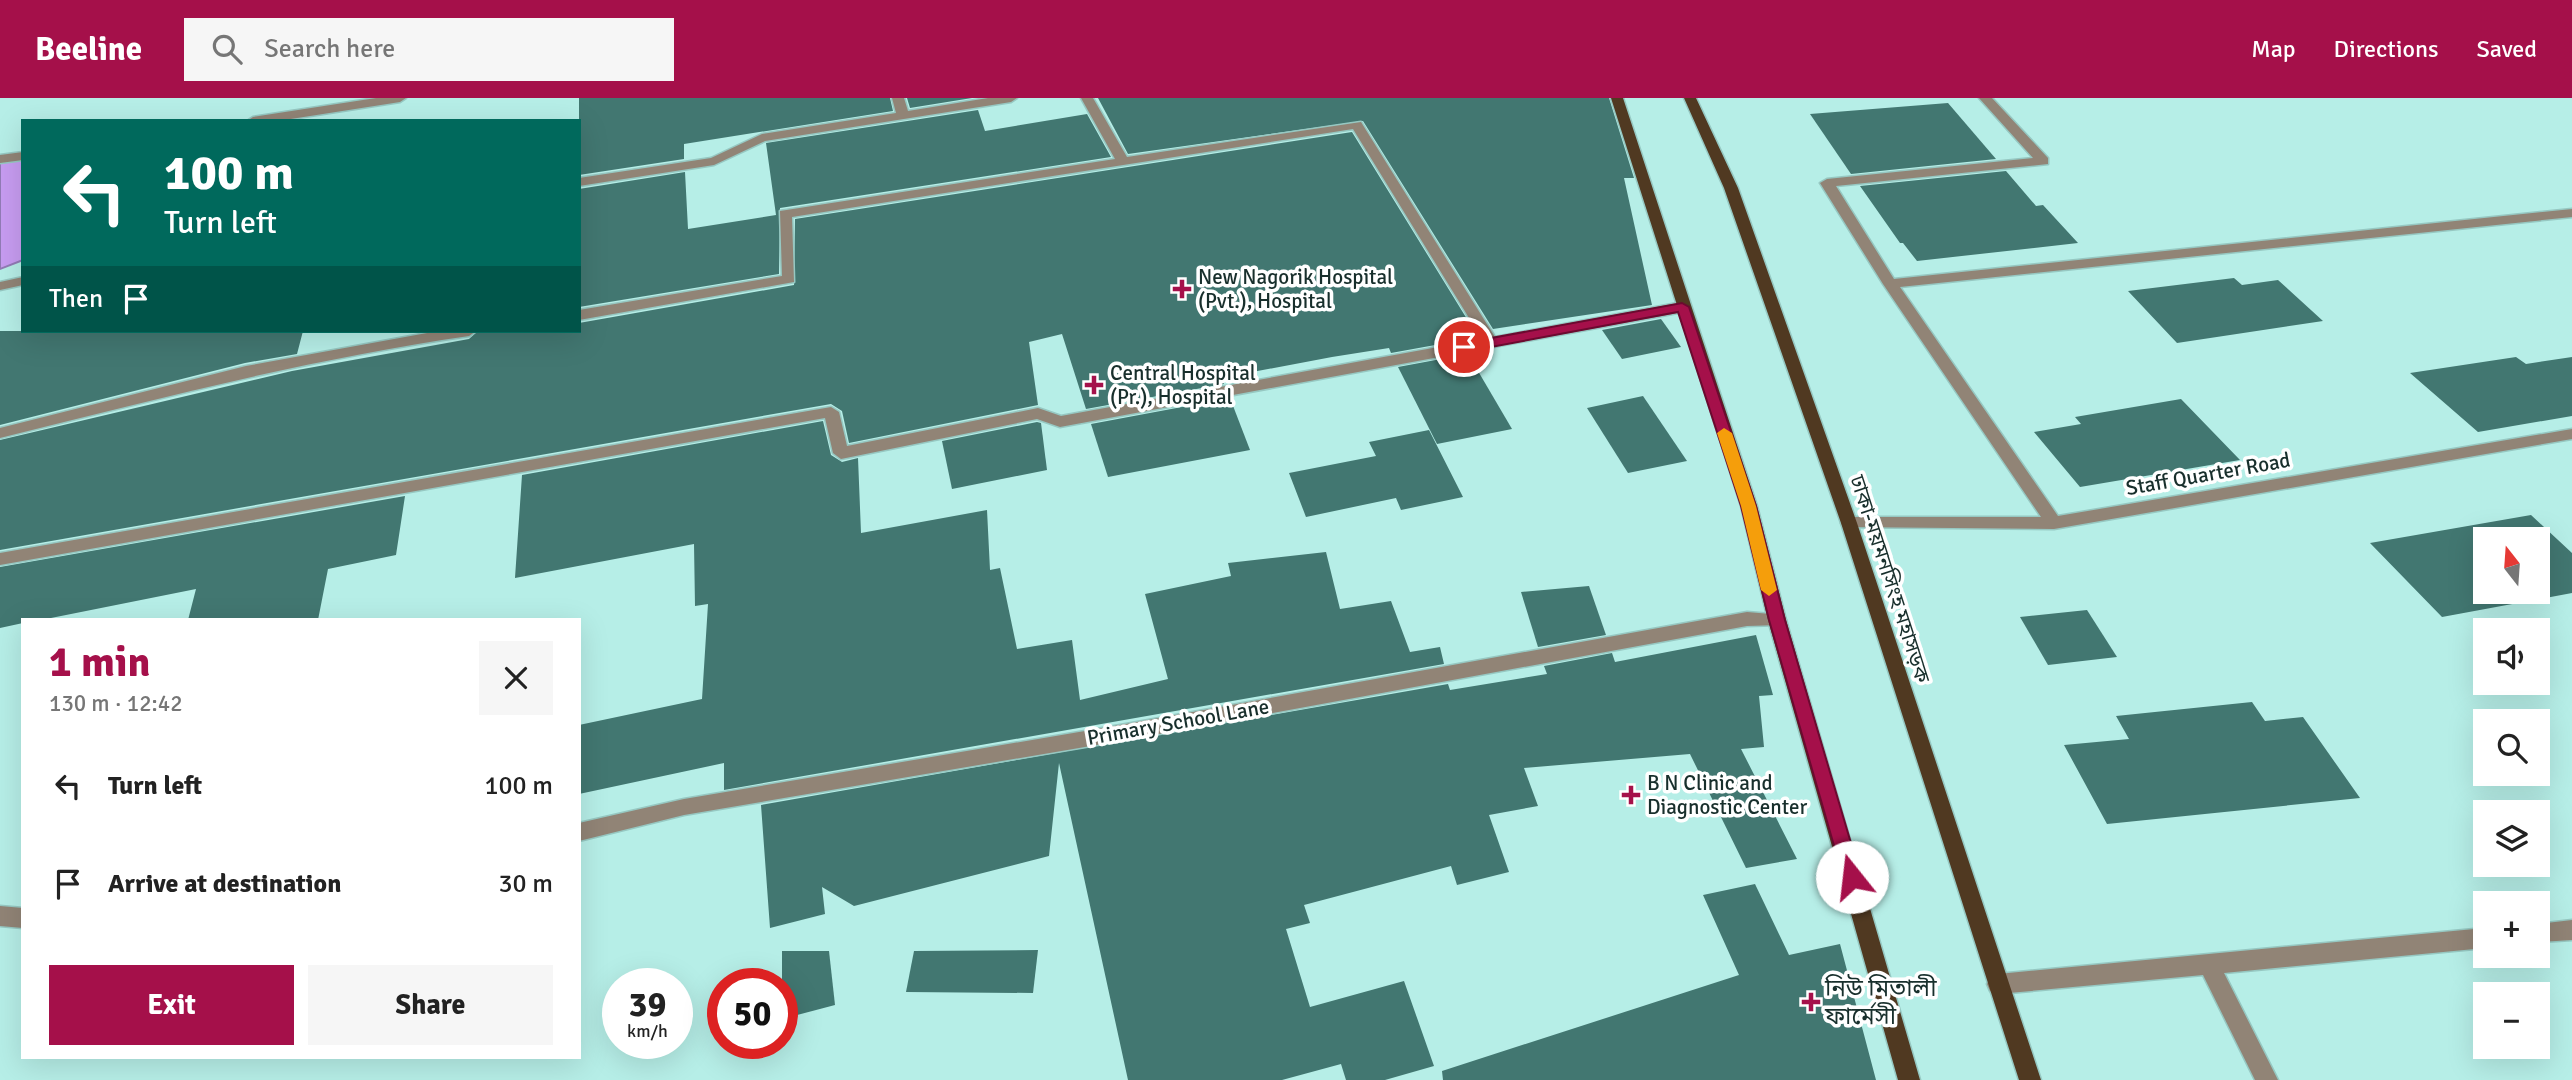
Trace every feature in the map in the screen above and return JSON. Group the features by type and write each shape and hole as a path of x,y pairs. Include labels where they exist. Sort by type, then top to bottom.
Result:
{"main road":[{"path":"1617,98 1651,196 1682,307 1749,506 1777,620 1909,1080"},
{"name":"ঢাকা-ময়মনসিংহ মহাসড়ক","path":"1690,98 1731,188 1849,523 2030,1080"}],"street":[{"path":"266,119 400,98"},
{"path":"898,98 903,116"},
{"path":"581,182 714,161 762,138 1011,98"},
{"path":"1087,98 1123,161"},
{"path":"1985,98 2043,161 1826,183 1890,284 2054,523"},
{"path":"581,315 789,279 785,214 1357,125 1491,342"},
{"path":"0,159 21,156"},
{"path":"1890,284 2572,213"},
{"path":"0,286 21,281"},
{"path":"0,559 831,412 841,453 1038,413 1060,422 1682,307"},
{"path":"0,433 246,371 393,342 455,333"},
{"name":"Staff Quarter Road","path":"1849,523 2054,523 2572,434"},
{"name":"Primary School Lane","path":"581,832 698,805 1125,732 1747,619 1777,620"},
{"path":"0,916 21,918"},
{"path":"2550,932 2572,930"},
{"path":"1998,984 2473,939"},
{"path":"2209,965 2267,1080"}],"shaded area":[{"path":"21,159 21,261 0,269 0,162"}],"building":[{"path":"579,98 890,98 893,111 684,144 684,159 581,175"},
{"path":"907,98 972,98 910,108"},
{"path":"1098,98 1609,98 1634,178 1624,178 1652,305 1493,329 1363,121 1128,154"},
{"path":"1948,103 1996,159 1851,174 1810,114"},
{"path":"978,110 985,131 1087,114 1111,157 780,208 779,274 581,307 581,189 685,172 688,229 776,215 766,143"},
{"path":"1352,132 1475,332 1460,334 1463,340 1391,353 1389,348 1332,357 1247,373 1248,376 1223,381 1224,384 1086,409 1062,334 1029,342 1038,405 849,443 842,411 831,404 0,550 0,440 292,371 469,339 476,333 581,333 581,323 794,285 795,219"},
{"path":"2006,171 2036,206 2043,205 2078,243 1917,261 1903,243 1900,243 1860,186"},
{"path":"2234,278 2242,285 2278,280 2323,321 2177,343 2128,291"},
{"path":"1661,319 1681,347 1622,359 1602,330"},
{"path":"0,331 302,333 297,354 245,363 0,425"},
{"path":"1468,354 1512,429 1437,444 1398,367"},
{"path":"2516,357 2526,364 2572,357 2572,416 2478,432 2410,373"},
{"path":"1643,396 1687,461 1628,473 1587,408"},
{"path":"1230,398 1250,450 1108,477 1091,424"},
{"path":"2181,399 2240,460 2080,487 2034,432 2081,424 2075,417"},
{"path":"823,421 831,455 842,462 858,458 861,533 987,510 990,570 1000,568 1017,649 1072,640 1080,700 1168,679 1145,594 1231,576 1228,563 1326,552 1340,609 1391,601 1410,652 1440,647 1444,664 724,790 724,763 581,794 581,725 702,699 708,604 695,606 694,544 515,578 522,475"},
{"path":"1041,423 1047,470 952,489 942,441"},
{"path":"1429,430 1463,497 1401,510 1396,498 1306,517 1289,473 1376,456 1369,442"},
{"path":"405,496 396,555 328,569 318,618 189,618 196,589 51,618 21,618 21,623 0,628 0,567"},
{"path":"2531,515 2544,527 2473,527 2473,604 2512,604 2442,617 2370,543"},
{"path":"2550,533 2572,553 2572,593 2550,597"},
{"path":"1589,586 1606,635 1538,647 1521,592"},
{"path":"2087,610 2117,657 2048,665 2020,617"},
{"path":"1756,635 1773,695 1759,696 1764,747 1741,749 1797,859 1746,868 1690,754 1524,768 1538,806 1489,815 1509,872 1457,885 1451,866 1304,905 1310,923 1286,929 1310,1007 1404,981 1434,1066 1385,1080 1346,1080 1341,1064 1282,1080 1128,1080 1059,763 1049,856 854,906 822,887 825,914 770,928 761,805 1448,684 1450,690 1547,674 1544,666 1612,653 1615,662"},
{"path":"2252,702 2265,721 2303,717 2360,798 2107,824 2064,745 2129,739 2116,716"},
{"path":"1755,884 1789,955 1840,944 1876,1080 1443,1080 1442,1071 1739,975 1703,895"},
{"path":"1038,950 1033,993 906,992 914,951"},
{"path":"782,951 829,951 835,1005 798,1015 798,968 782,968"}],"slow traffic":[{"path":"1724,433 1749,506 1769,590"}],"place":[{"name":"New Nagorik Hospital (Pvt.), Hospital","path":"1182,289"},
{"name":"Central Hospital (Pr.), Hospital","path":"1094,385"},
{"name":"B N Clinic and Diagnostic Center","path":"1631,795"},
{"name":"নিউ মিতালী ফার্মেসী","path":"1811,1002"}],"route":[{"path":"1464,347 1682,307 1749,506 1777,620 1852,877"}]}
